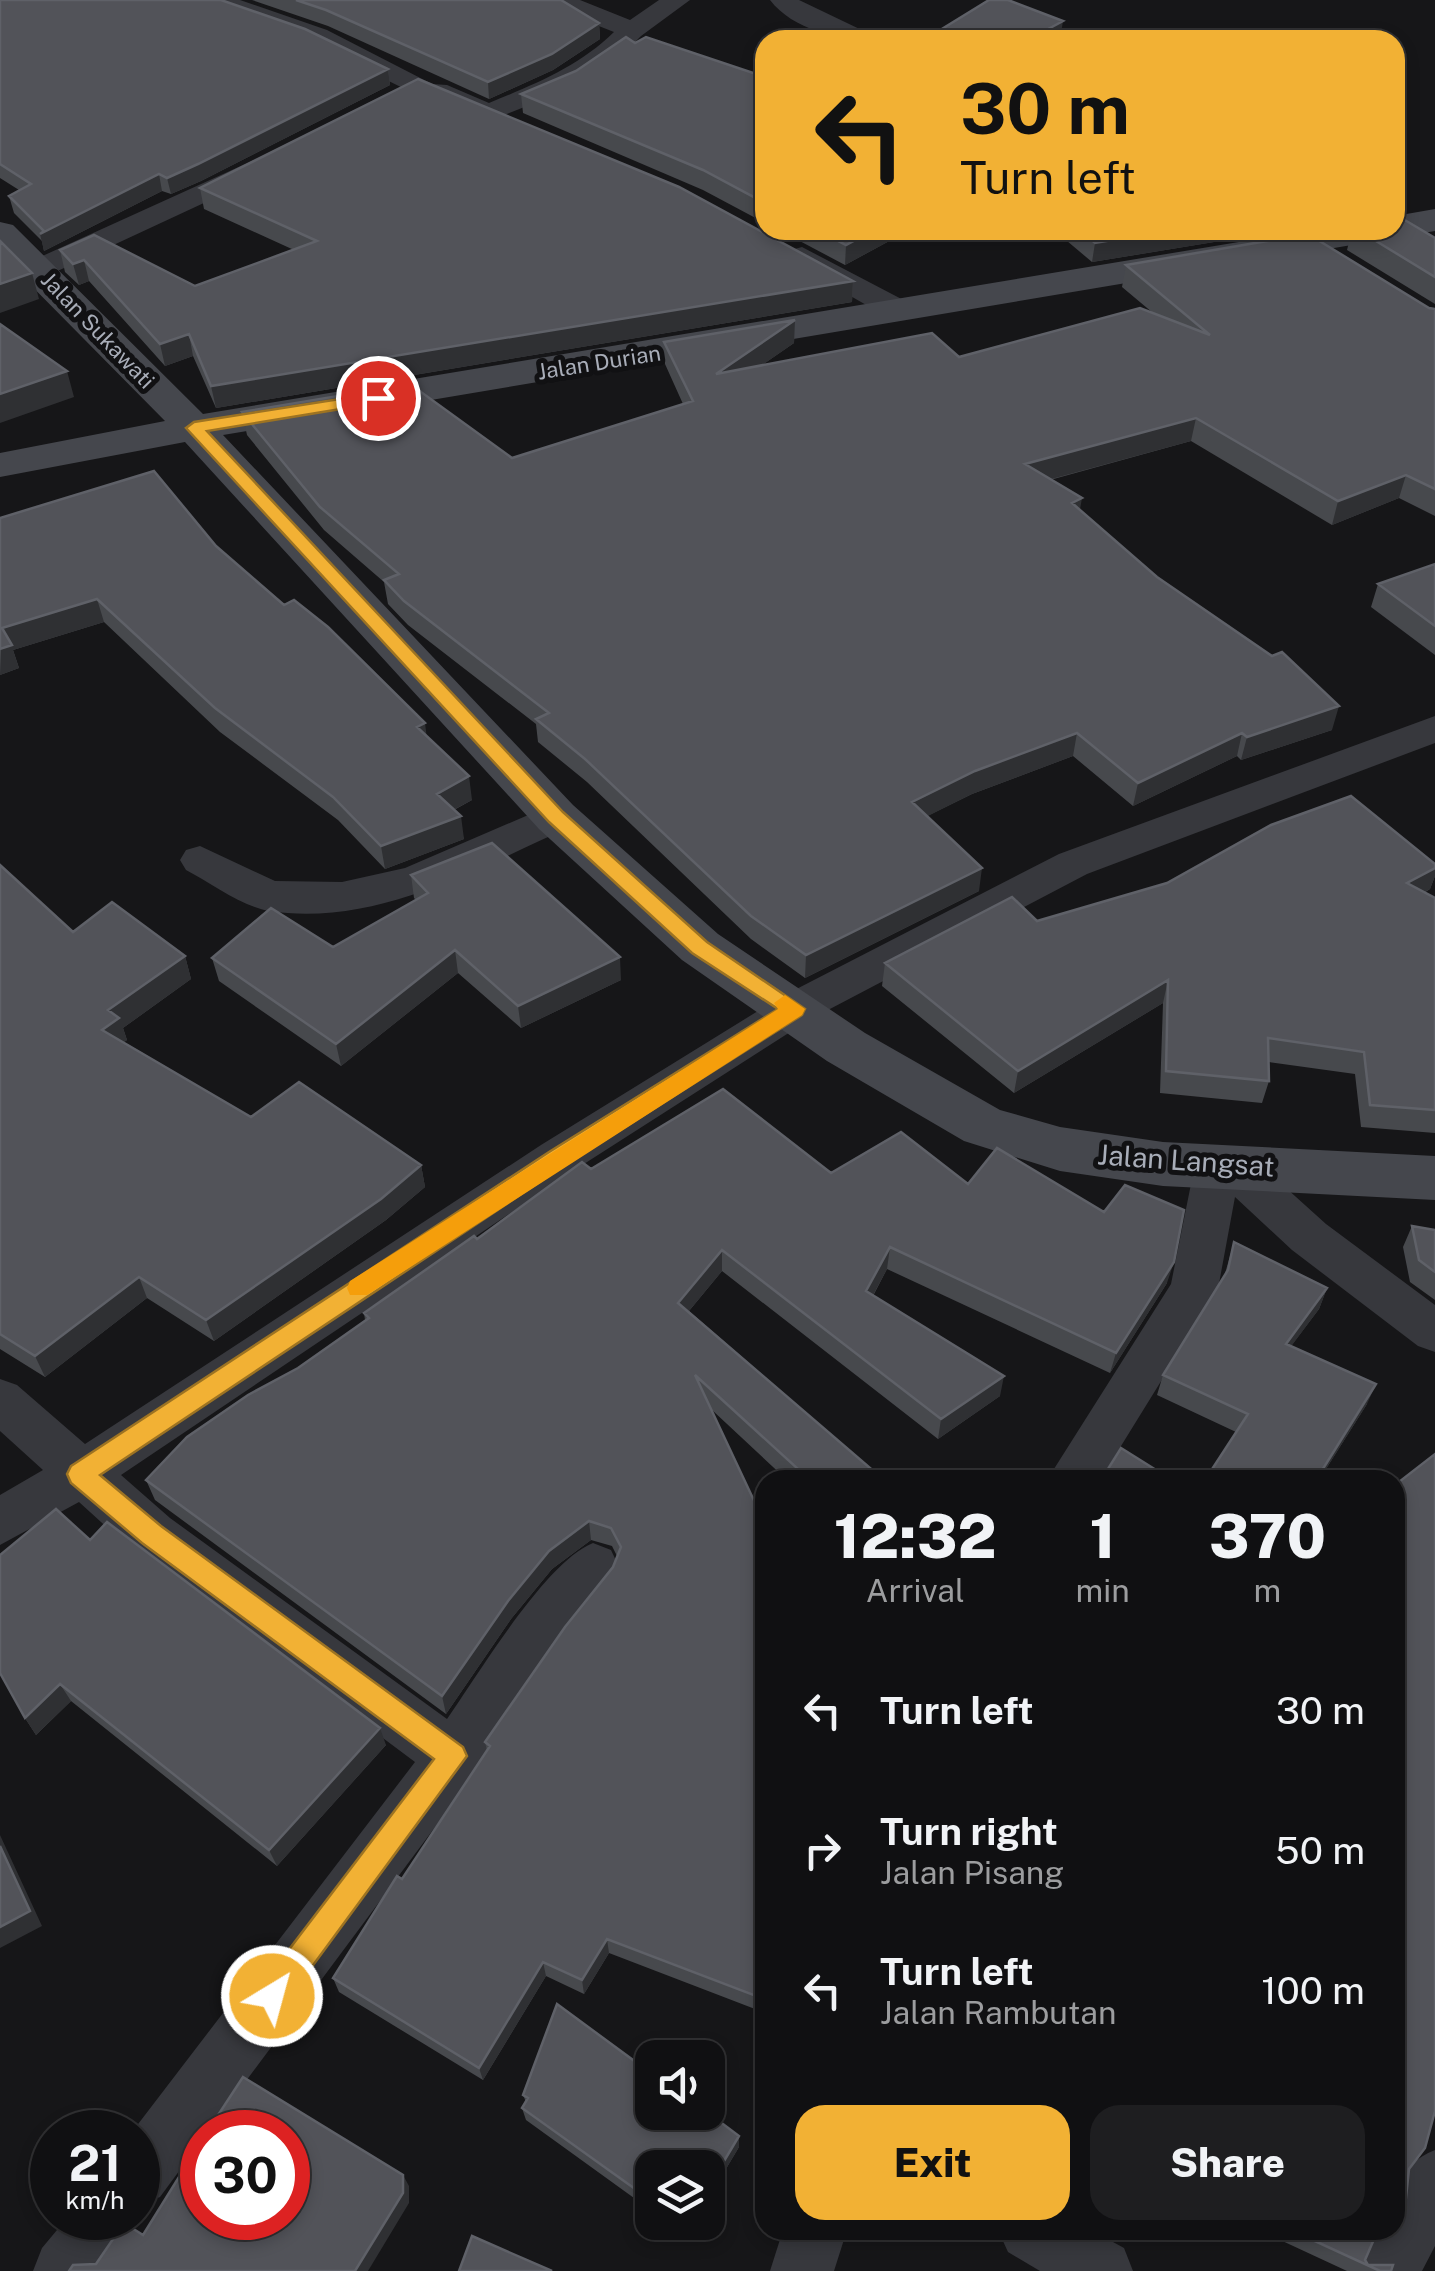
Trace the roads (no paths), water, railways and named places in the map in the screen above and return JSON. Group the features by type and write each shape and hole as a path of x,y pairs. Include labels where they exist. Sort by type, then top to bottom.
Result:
{"street":[{"path":"215,0 318,36 419,85 526,128"},
{"path":"558,0 632,30"},
{"path":"489,113 565,81 678,0"},
{"path":"784,0 795,10 840,30"},
{"path":"380,104 419,85"},
{"path":"38,269 280,156"},
{"path":"1405,225 1435,220"},
{"name":"Jalan Sukawati","path":"0,234 194,428 556,817"},
{"path":"776,242 900,311"},
{"name":"Jalan Durian","path":"0,465 194,428 1322,243"},
{"path":"0,1522 80,1474 557,1158 794,1009 1073,864 1435,729"},
{"path":"200,860 268,896 342,896 415,880 556,817"},
{"name":"Jalan Langsat","path":"556,817 700,947 846,1047 983,1126 1060,1149 1163,1164 1435,1178"},
{"path":"1078,1470 1194,1289 1218,1164 1239,1173 1309,1237 1435,1332"},
{"path":"0,1400 152,1534 453,1756"},
{"path":"160,2146 453,1756 545,1625 593,1567"},
{"path":"1405,2238 1435,2181"},
{"path":"65,2271 89,2240"},
{"path":"802,2271 812,2240"},
{"path":"1047,2240 1100,2271"},
{"path":"1388,2271 1404,2240"}]}
